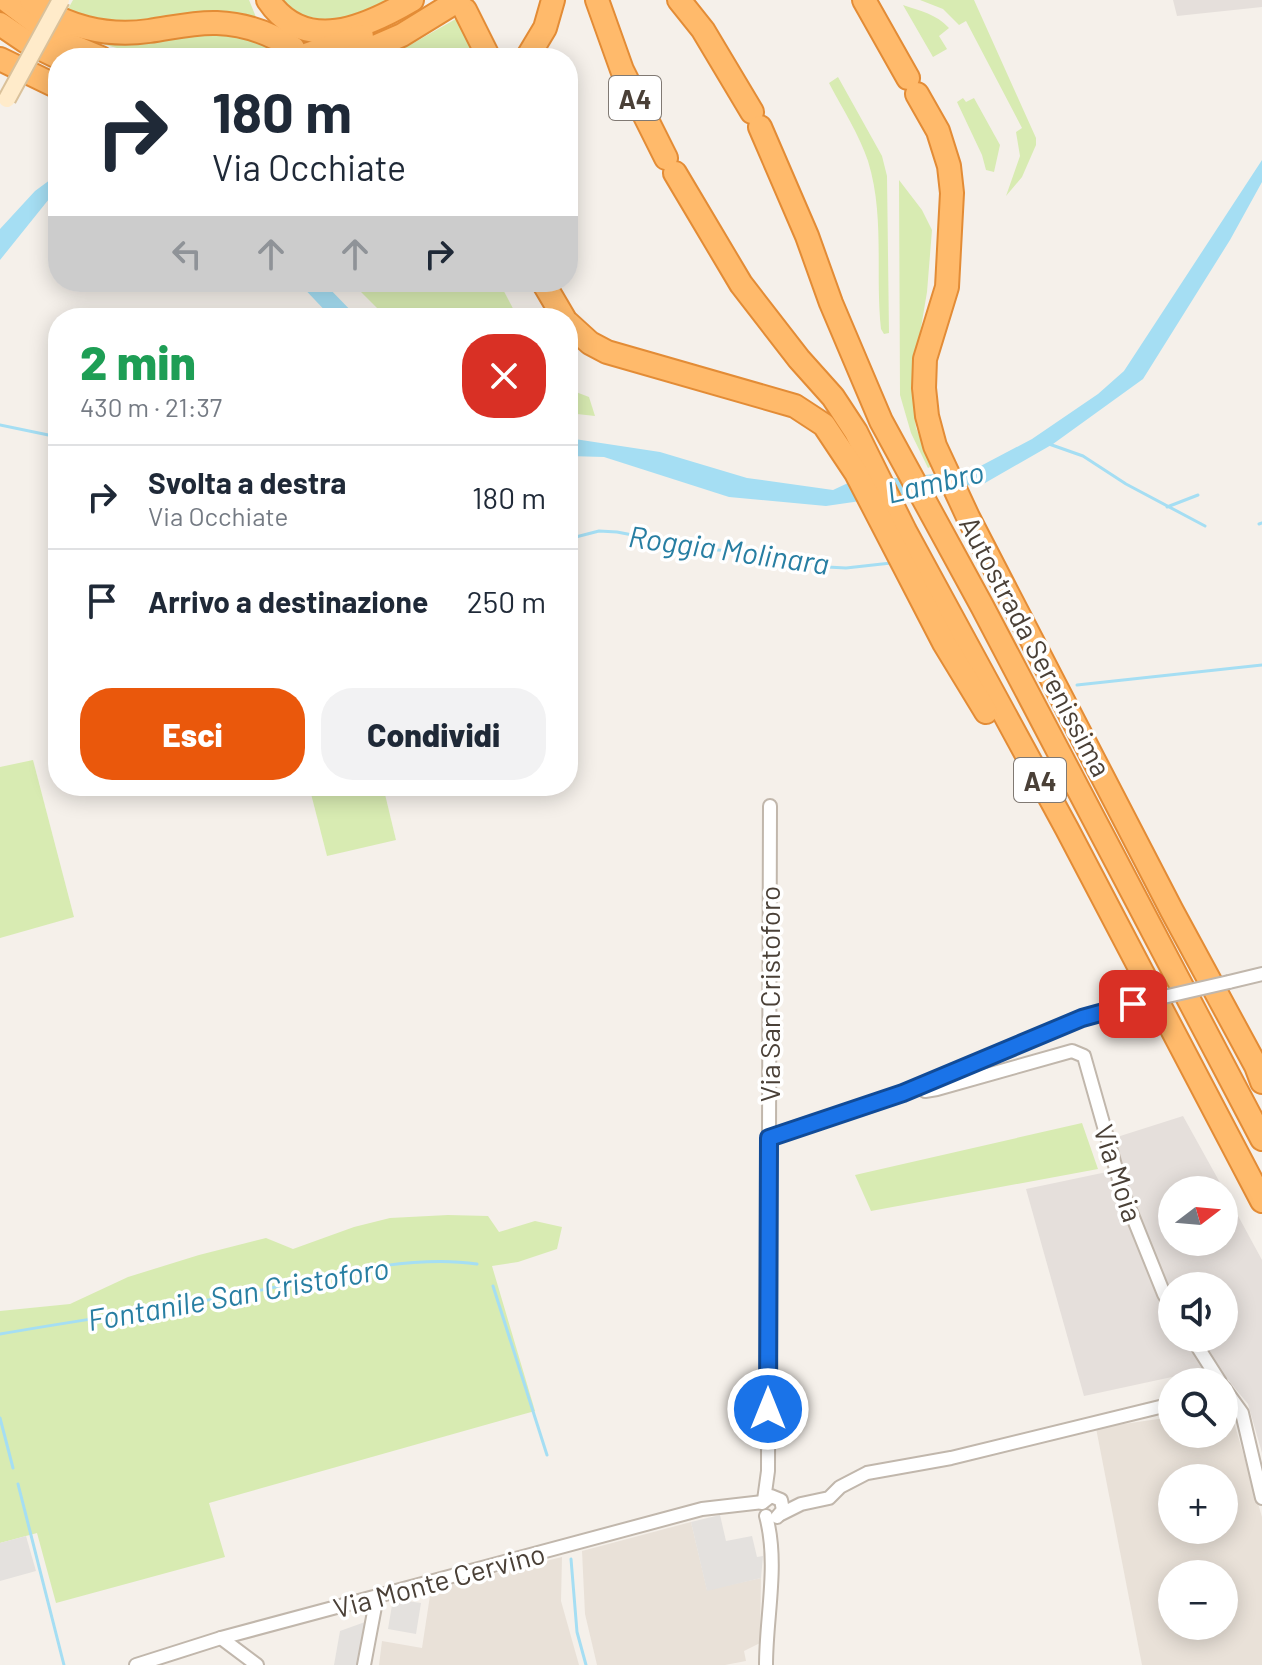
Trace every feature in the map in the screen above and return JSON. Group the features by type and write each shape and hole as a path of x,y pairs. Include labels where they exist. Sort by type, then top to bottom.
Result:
{"highway":[{"path":"6,0 60,41 77,48"},
{"path":"31,0 61,19 103,31 146,32 216,23 256,30 287,48"},
{"path":"268,0 289,24 324,32 364,24 412,0"},
{"path":"314,48 368,34 431,0"},
{"path":"533,48 545,28 553,0"},
{"name":"A4","path":"597,0 622,70 670,165 741,284 833,397 847,438 897,533 1172,1031 1262,1201"},
{"name":"Autostrada Serenissima","path":"679,0 703,30 756,120 807,236 831,303 881,421 1262,1139"},
{"path":"864,0 938,131 949,166 952,193 947,287 925,359 927,416 935,446 968,517 1262,1082"},
{"path":"372,48 462,5 484,48"},
{"path":"0,24 48,52"},
{"path":"0,59 48,82"},
{"path":"578,332 607,352 795,406 847,438"}],"main road":[{"path":"7,99 61,0"}],"street":[{"name":"Via San Cristoforo","path":"766,1665 772,1537 768,1471 770,806"},
{"path":"769,1138 903,1093 1082,1018 1262,974"},
{"name":"Via Moia","path":"917,1086 925,1091 937,1089 1072,1051 1084,1056 1122,1190 1158,1279"},
{"path":"772,1508 829,1498 840,1487 867,1473 951,1458 1158,1407"},
{"path":"1238,1408 1242,1413 1262,1498"},
{"name":"Via Monte Cervino","path":"136,1665 221,1638 702,1509 772,1508"},
{"path":"364,1665 377,1596"},
{"path":"221,1638 257,1665"}],"shaded area":[{"path":"1173,0 1262,0 1262,7 1177,16"},
{"path":"1183,1116 1216,1176 1158,1176 1158,1256 1238,1256 1238,1216 1262,1260 1262,1453 1248,1404 1238,1392 1238,1368 1158,1368 1158,1380 1084,1396 1026,1189 1121,1169 1114,1138"},
{"path":"1158,1419 1158,1448 1238,1448 1238,1436 1262,1517 1262,1665 1142,1665 1096,1428"},
{"path":"720,1515 726,1541 752,1536 757,1557 763,1556 761,1578 707,1591 691,1522"},
{"path":"691,1522 707,1590 761,1578 760,1643 744,1651 746,1661 725,1665 597,1665 585,1614 582,1551"},
{"path":"26,1536 36,1571 0,1581 0,1543"},
{"path":"562,1557 561,1601 579,1665 379,1665 382,1641 422,1648 431,1589"},
{"path":"393,1599 421,1603 416,1634 388,1629"},
{"path":"365,1622 357,1665 334,1665 340,1631"}],"green space":[{"path":"73,0 249,0 256,17 227,12 123,24 68,9"},
{"path":"275,0 398,0 370,14 310,26"},
{"path":"920,0 974,0 1036,138 1022,177 1006,196 1020,156 1016,132 1022,128 966,21 959,25 943,9"},
{"path":"903,5 933,16 949,28 939,36 947,49 933,57"},
{"path":"461,16 479,48 405,48"},
{"path":"57,26 223,30 276,48 119,48"},
{"path":"838,77 882,156 887,176 889,333 884,334 879,308 878,224 873,182 860,141 829,83"},
{"path":"963,98 966,102 974,98 1000,145 994,172 986,170 957,102"},
{"path":"899,180 922,210 932,230 927,292 914,369 913,400 916,428 932,466 928,468 911,433 900,395"},
{"path":"361,292 504,292 513,308 377,308"},
{"path":"578,393 589,397 595,416 578,414"},
{"path":"33,760 74,917 0,938 0,767"},
{"path":"312,796 385,796 396,840 327,856"},
{"path":"1082,1123 1098,1169 871,1211 855,1175"},
{"path":"488,1216 499,1232 535,1221 562,1227 557,1249 518,1262 492,1266 535,1411 209,1503 225,1557 56,1603 37,1533 0,1543 0,1311 70,1304 128,1277 266,1238 293,1249 390,1218"}],"water":[{"name":"Lambro","path":"1262,160 1262,182 1230,240 1143,379 1053,444 985,483 826,506 729,497 604,457 578,456 578,440 660,452 747,478 833,490 848,483 973,470 1032,439 1098,394 1124,371"},
{"path":"48,181 48,200 0,260 0,229"},
{"path":"307,292 333,292 348,308 323,308"}],"waterway":[{"name":"Roggia Molinara","path":"0,425 48,435"},
{"path":"1049,444 1083,456 1126,484 1205,526"},
{"path":"1167,507 1198,495"},
{"name":"Roggia Molinara","path":"578,536 599,531 617,532 705,549 771,554 827,567 891,563"},
{"name":"Roggia Molinara","path":"1077,685 1262,665"},
{"name":"Fontanile San Cristoforo","path":"0,1334 242,1294 390,1265 420,1262 477,1264"},
{"name":"Fontanile San Cristoforo","path":"493,1286 547,1455"},
{"path":"0,1418 13,1468"},
{"path":"18,1484 64,1665"},
{"name":"Fontanile San Cristoforo","path":"571,1559 577,1632 586,1665"}],"route":[{"path":"768,1409 769,1138 903,1093 1082,1018 1133,1004"}]}
